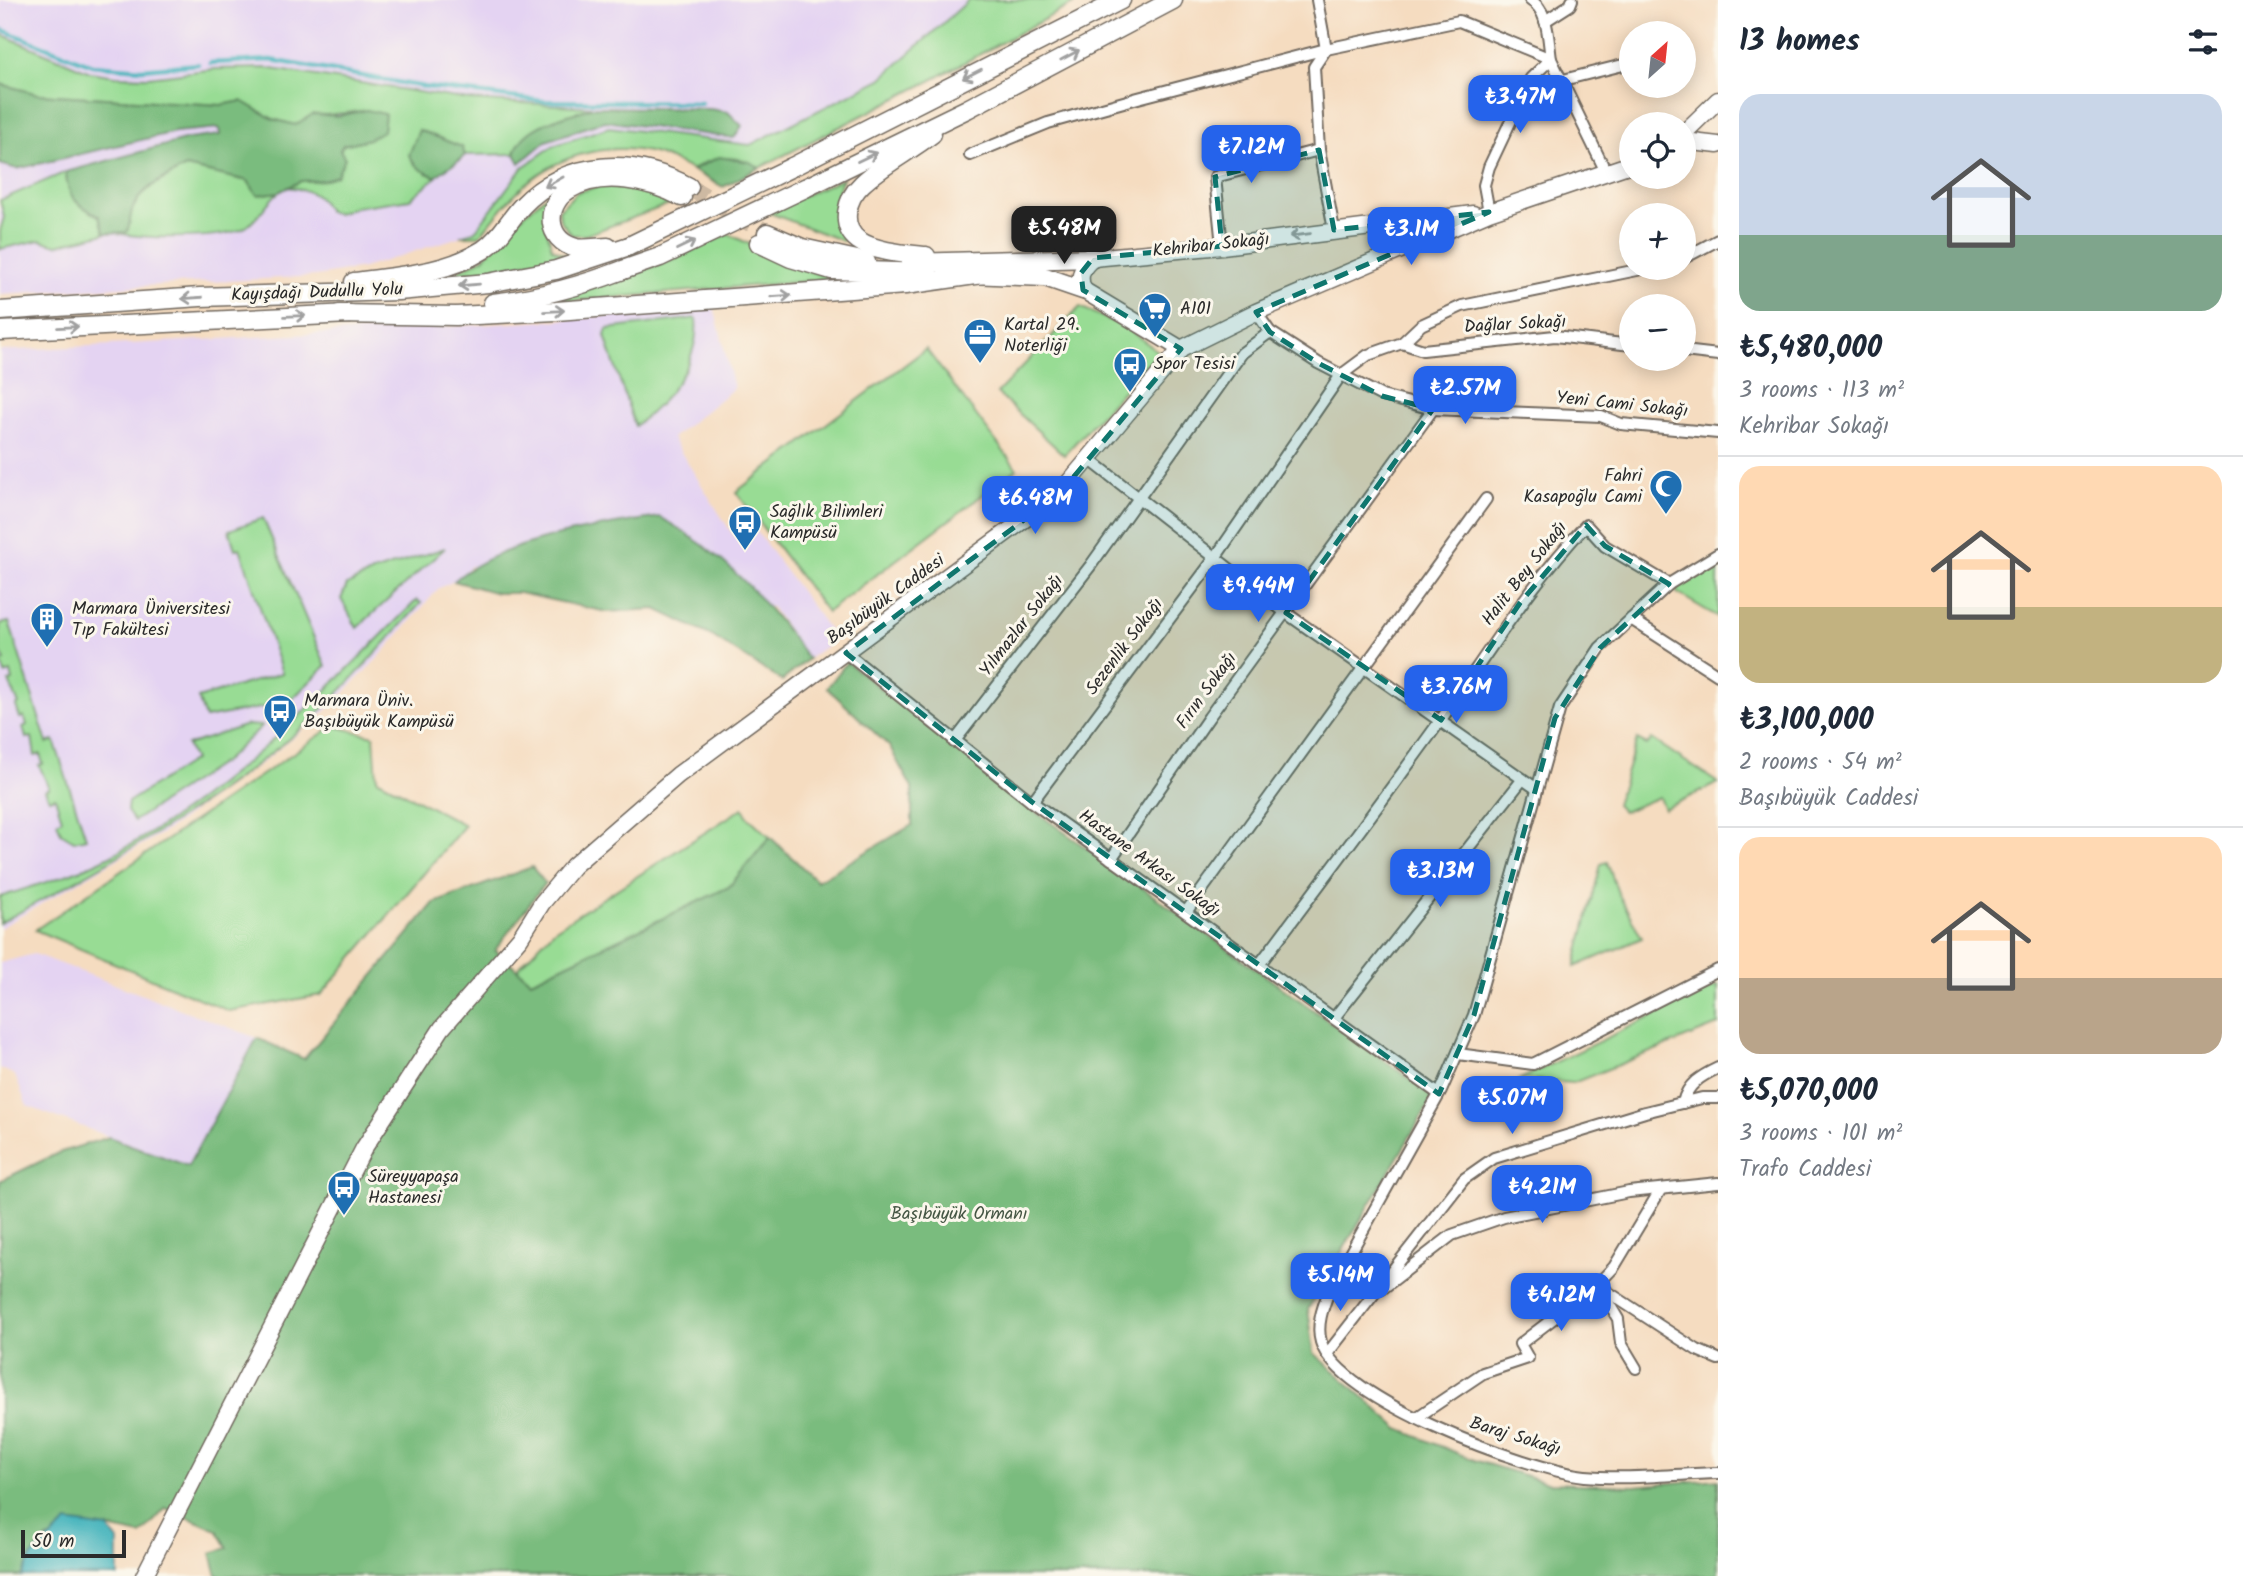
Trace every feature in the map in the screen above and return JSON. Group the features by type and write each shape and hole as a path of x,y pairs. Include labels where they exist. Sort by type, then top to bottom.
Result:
{"main road":[{"name":"Kayışdağı Dudullu Yolu","path":"0,311 398,290 488,283 556,270 629,246 792,167 1121,0"},
{"path":"1173,0 967,109 863,183 850,197 846,210 848,225 858,240 912,255 1045,277 1083,290 1181,349"},
{"path":"1696,121 1718,100"},
{"name":"Kayışdağı Dudullu Yolu","path":"0,331 339,314 521,300 592,282 660,257 967,109"},
{"path":"1696,142 1718,145"},
{"path":"272,295 445,267 485,248 532,197 550,182 571,173 596,168 641,168 668,176 685,192 645,182 598,180 569,189 558,198 551,212 551,227 556,237 576,248 629,246"},
{"name":"Başıbüyük Caddesi","path":"144,1576 364,1148 442,1028 520,938 542,903 573,866 678,775 1060,493 1181,349 1256,312 1489,212 1619,169"},
{"name":"Kehribar Sokağı","path":"980,267 1222,246 1489,212"},
{"path":"763,238 791,258 832,270 980,267"},
{"path":"1083,290 1081,273 1093,258"},
{"path":"339,314 456,316 556,311 905,285 980,267"}],"street":[{"path":"1317,0 1326,49 1314,67 1319,150 1334,230"},
{"path":"1530,0 1536,4 1545,21 1551,60 1607,174"},
{"path":"1545,21 1570,5 1572,0"},
{"path":"970,155 1048,122 1326,49 1459,21 1551,60"},
{"path":"1489,212 1484,185 1489,167 1531,78 1551,60"},
{"path":"1563,80 1619,66"},
{"path":"1222,246 1215,177 1319,150"},
{"path":"1696,252 1718,240"},
{"path":"1402,343 1421,325 1462,306 1619,274"},
{"name":"Yeni Cami Sokağı","path":"1256,312 1270,332 1341,375 1382,396 1433,409 1601,416 1620,424 1718,433"},
{"name":"Yılmazlar Sokağı","path":"954,742 1140,498 1242,353 1270,332"},
{"name":"Dağlar Sokağı","path":"1402,343 1423,349 1555,337 1619,344"},
{"name":"Sezenlik Sokağı","path":"1032,802 1214,558 1341,375 1367,355 1402,343"},
{"path":"1696,352 1718,355"},
{"name":"Fırın Sokağı","path":"1111,859 1209,716 1433,409"},
{"path":"1090,459 1286,612 1537,789"},
{"path":"1186,912 1486,499"},
{"name":"Halit Bey Sokağı","path":"1259,965 1441,720 1520,603 1556,556 1586,525 1605,546 1669,584"},
{"path":"1718,554 1669,584 1600,648 1560,708 1474,1014 1439,1094 1329,1291 1320,1316 1321,1342 1327,1354 1464,1180 1494,1158 1683,1103 1718,1098"},
{"path":"1631,619 1718,675"},
{"name":"Hastane Arkası Sokağı","path":"839,658 1032,802 1439,1094"},
{"path":"1334,1018 1521,780"},
{"path":"1458,1054 1533,1064 1718,970"},
{"path":"1683,1103 1687,1089 1694,1082 1718,1068"},
{"path":"1377,1293 1452,1235 1504,1217 1629,1192 1718,1184"},
{"path":"1416,1418 1483,1373 1528,1358 1520,1344 1597,1285 1614,1267 1661,1189"},
{"path":"1597,1285 1697,1349 1718,1359"},
{"path":"1597,1285 1618,1319 1621,1343 1636,1368"},
{"name":"Baraj Sokağı","path":"1327,1354 1355,1381 1416,1418 1466,1441 1584,1476 1718,1473"}],"highlighted area":[{"path":"1319,150 1334,230 1489,212 1256,312 1270,332 1318,363 1382,396 1433,409 1286,613 1441,720 1520,603 1586,525 1605,546 1669,584 1600,648 1555,718 1474,1015 1439,1094 1032,802 846,653 1060,493 1181,349 1083,290 1081,273 1093,258 1222,246 1215,177"}],"shaded area":[{"path":"0,0 969,0 881,79 750,145 609,127 553,146 523,167 474,232 363,268 316,276 0,294"},
{"path":"714,307 734,388 672,438 734,537 751,524 836,639 808,659 771,606 471,566 454,581 439,588 380,656 328,709 263,762 169,829 0,928 0,351 533,322"},
{"path":"34,954 257,1038 188,1166 27,1106 15,1075 0,1068 0,963"}],"green space":[{"path":"969,0 1080,0 932,80 759,168 742,160 725,158 708,161 692,170 663,156 635,150 616,149 580,155 547,169 532,179 513,196 479,236 460,236 474,232 523,167 553,146 609,127 750,145 881,79"},
{"path":"0,34 90,72 116,76 148,77 215,69 266,68 469,100 593,107 536,128 519,144 515,154 465,155 462,147 419,130 426,173 436,177 410,199 355,207 337,214 328,211 312,193 287,187 301,181 325,180 343,145 369,139 367,110 321,116 295,125 273,119 242,101 221,105 38,94 0,84"},
{"path":"0,84 38,94 221,105 242,101 273,119 295,125 313,114 338,116 367,110 385,114 383,131 369,139 343,145 340,150 345,158 337,175 325,180 301,181 279,192 257,195 248,181 186,167 141,195 132,210 127,232 105,233 99,216 74,199 68,188 66,172 188,139 220,135 219,128 175,132 17,169 0,164"},
{"path":"593,107 710,109 728,112 742,126 734,138 605,121 546,141 520,163 515,154 526,135 547,123"},
{"path":"419,130 462,147 465,155 436,177 423,171 409,155"},
{"path":"719,157 750,162 759,168 723,187 692,170"},
{"path":"186,167 248,181 257,195 279,192 251,224 236,231 183,237 117,233 127,232 132,210 139,198 152,186"},
{"path":"66,172 68,188 74,199 99,216 105,233 57,245 40,240 0,249 0,231 4,217 0,200"},
{"path":"843,178 837,207 839,221 846,236 843,241 767,212"},
{"path":"557,186 545,224 552,248 565,255 488,271 451,274 484,258 519,219"},
{"path":"601,186 648,191 673,203 586,235 572,235 560,220 559,210 577,192"},
{"path":"728,234 801,268 835,279 547,303 669,261"},
{"path":"1080,307 1125,327 1159,352 1064,455 997,393"},
{"path":"696,318 693,349 679,379 659,405 635,426 605,336 607,329"},
{"path":"926,349 1017,469 827,612 736,492"},
{"path":"660,517 704,546 742,579 808,659 782,681 712,636 656,609 607,612 519,593 497,593 454,581 497,555 523,545 580,530"},
{"path":"263,518 326,666 288,703 205,718 198,698 282,673 240,548 235,549 229,530"},
{"path":"445,548 357,628 341,599 347,585 373,572"},
{"path":"1718,559 1718,617 1677,593 1676,582"},
{"path":"417,600 421,603 343,689 257,764 129,850 0,923 0,897 70,874 110,856 195,803 273,740"},
{"path":"9,622 47,743 54,740 86,838 74,841 61,833 57,822 62,819 55,797 49,799 45,790 49,788 39,765 43,764 40,754 35,756 32,737 26,738 23,727 27,725 24,717 20,718 16,706 19,704 9,682 13,681 11,672 5,674 1,662 5,660 0,652 0,624"},
{"name":"Başıbüyük Ormanı","path":"847,662 1029,807 1434,1096 1308,1309 1314,1353 1399,1429 1474,1460 1550,1483 1634,1486 1718,1479 1718,1576 217,1576 211,1553 228,1548 217,1530 166,1508 141,1535 108,1528 46,1539 31,1557 22,1576 0,1576 0,1181 58,1153 109,1137 188,1166 257,1038 304,1059 434,903 532,867 545,883 495,950 531,981 729,887 770,837 817,881 912,825 912,788 889,746 827,688"},
{"path":"247,725 262,726 226,760 134,821 127,811 128,802 194,760 187,745"},
{"path":"333,726 374,736 377,779 465,825 321,995 229,1011 35,930"},
{"path":"1652,739 1718,783 1664,809 1659,797 1623,812 1616,805 1637,740 1647,745"},
{"path":"743,808 748,817 770,837 729,887 531,981 517,969 554,930"},
{"path":"1607,862 1618,893 1642,938 1575,967 1601,864"},
{"path":"1718,985 1718,1025 1573,1083 1520,1079"}],"water":[{"path":"67,1522 108,1528 118,1541 118,1576 22,1576 31,1557"}],"waterway":[{"path":"0,29 92,65 142,69 198,64"},
{"path":"210,63 271,60 425,87 543,101 701,103"}],"tunnel":[{"path":"689,187 767,233"}],"place":[{"name":"A101","path":"1155,339"},
{"name":"Kartal 29. Noterliği","path":"980,365"},
{"name":"Spor Tesisi","path":"1130,394"},
{"name":"Fahri Kasapoğlu Cami","path":"1666,516"},
{"name":"Sağlık Bilimleri Kampüsü","path":"745,552"},
{"name":"Marmara Üniversitesi Tıp Fakültesi","path":"47,649"},
{"name":"Marmara Üniv. Başıbüyük Kampüsü","path":"280,741"},
{"name":"Süreyyapaşa Hastanesi","path":"344,1217"}]}
